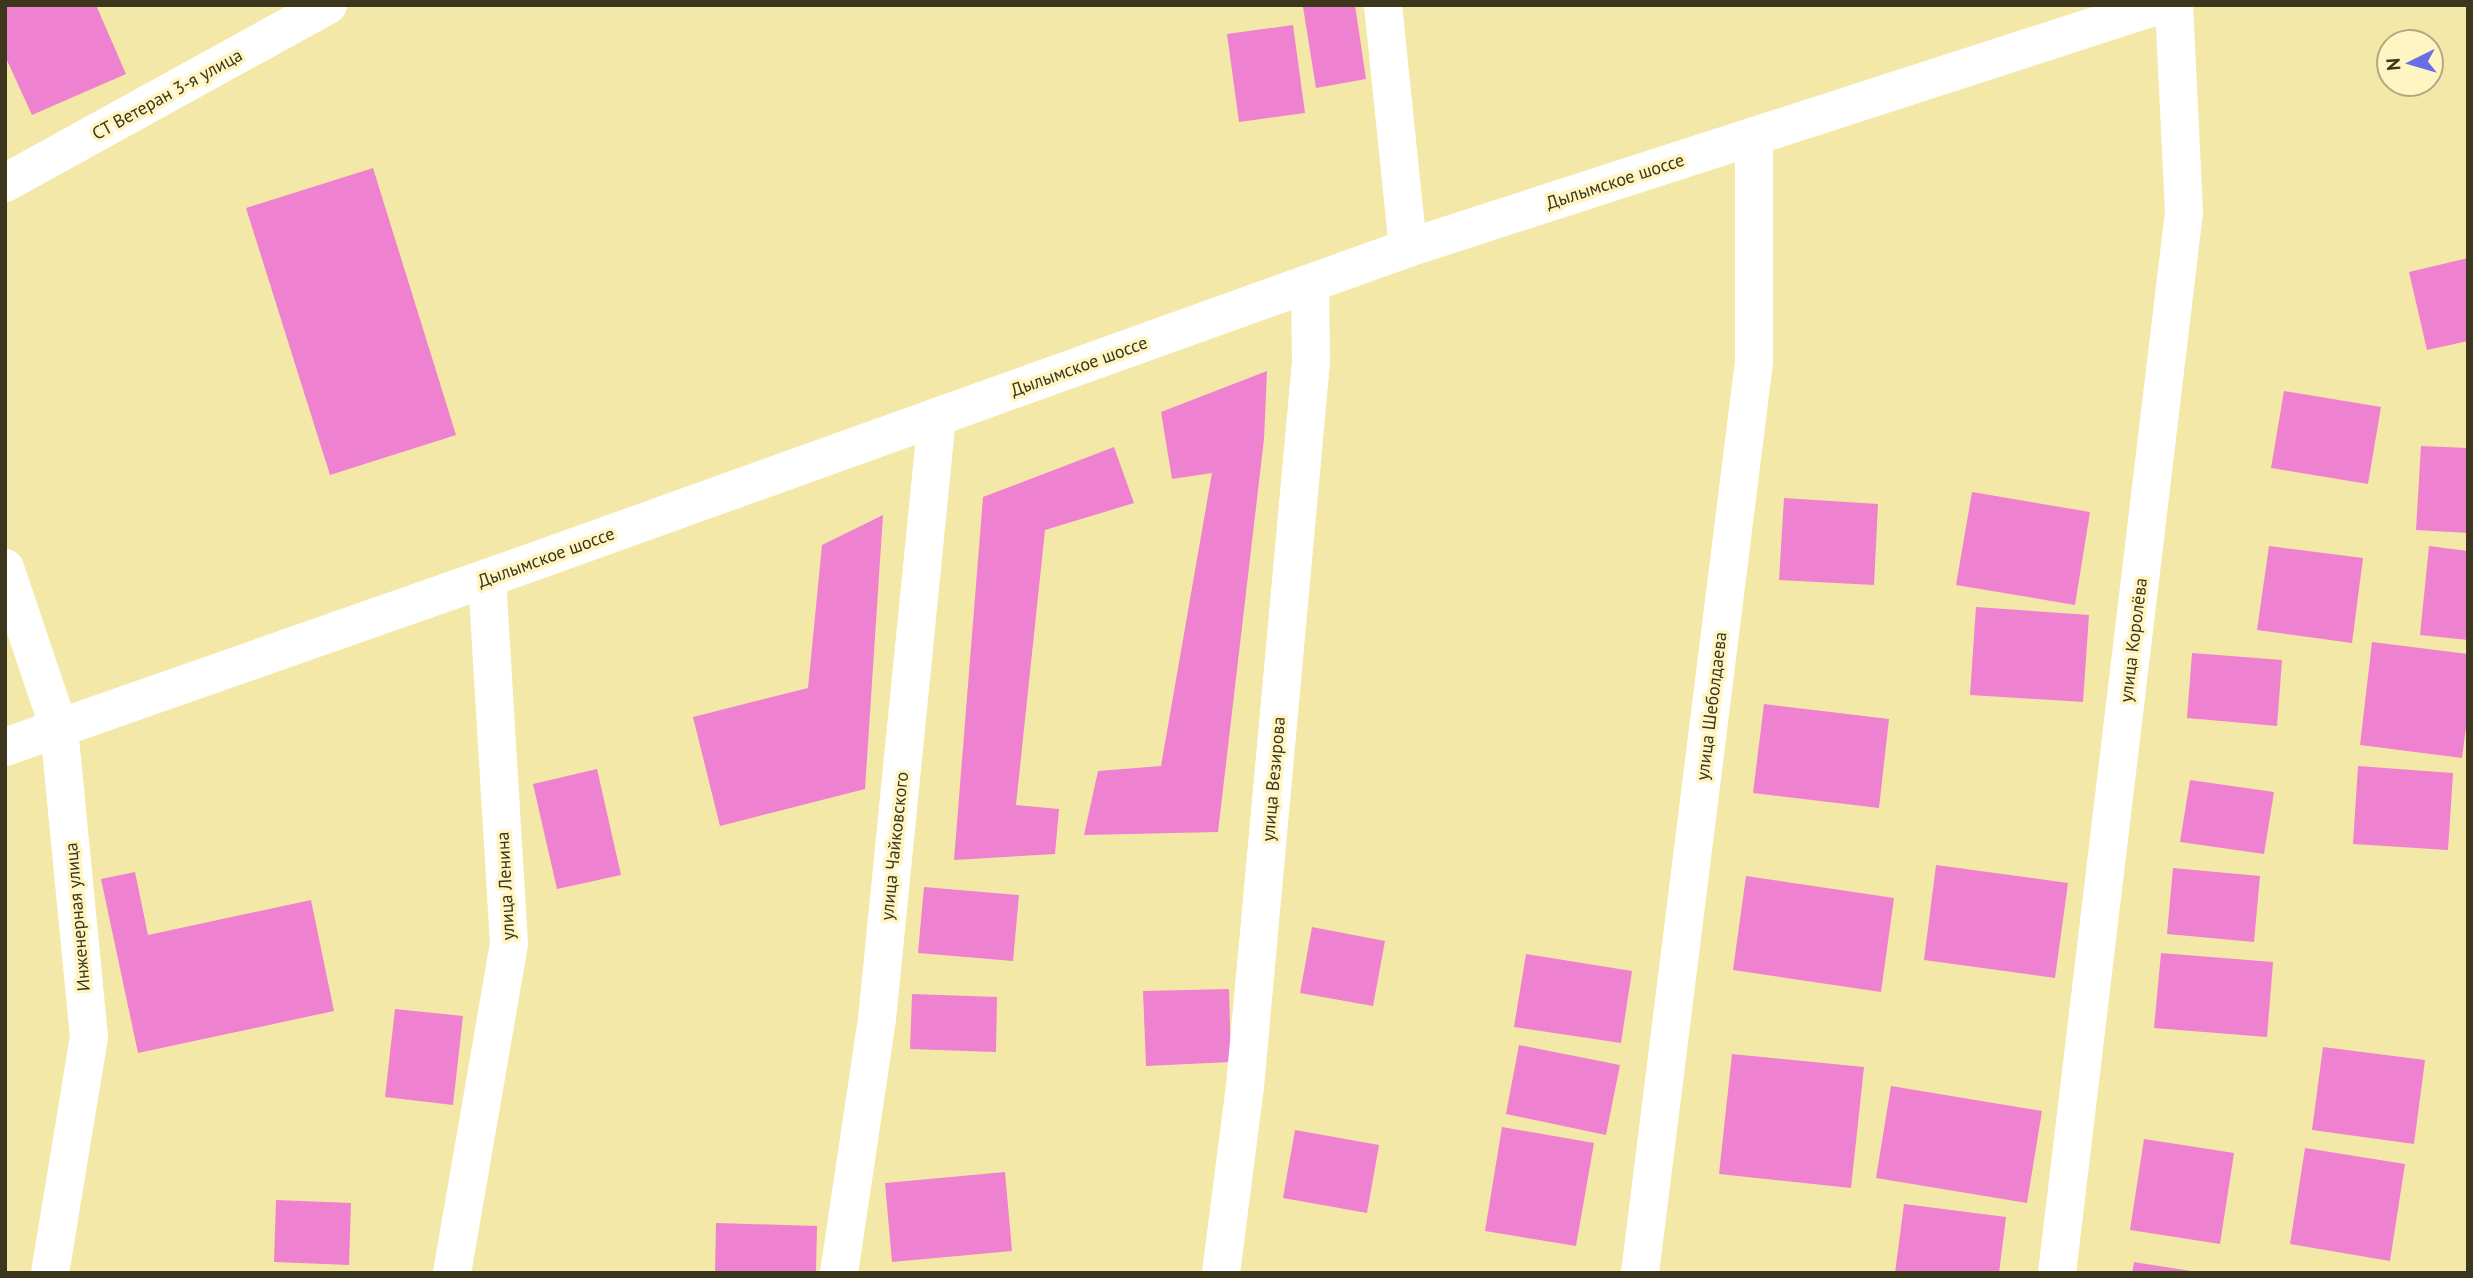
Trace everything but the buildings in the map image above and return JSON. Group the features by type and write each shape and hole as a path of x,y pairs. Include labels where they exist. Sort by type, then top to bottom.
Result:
{"street":[{"name":"СТ Ветеран 3-я улица","path":"5,183 328,5"},
{"path":"1383,5 1408,248"},
{"name":"Дылымское шоссе","path":"5,747 487,578 1408,248 2160,5"},
{"name":"улица Королёва","path":"2057,1273 2184,212 2174,5"},
{"name":"улица Шеболдаева","path":"1640,1273 1754,362 1754,137"},
{"name":"улица Везирова","path":"1221,1273 1246,1072 1309,390 1310,284"},
{"name":"улица Чайковского","path":"839,1273 877,1019 937,417"},
{"name":"Инженерная улица","path":"5,568 59,728 89,1037 50,1273"},
{"name":"улица Ленина","path":"452,1273 509,944 487,578"}]}
